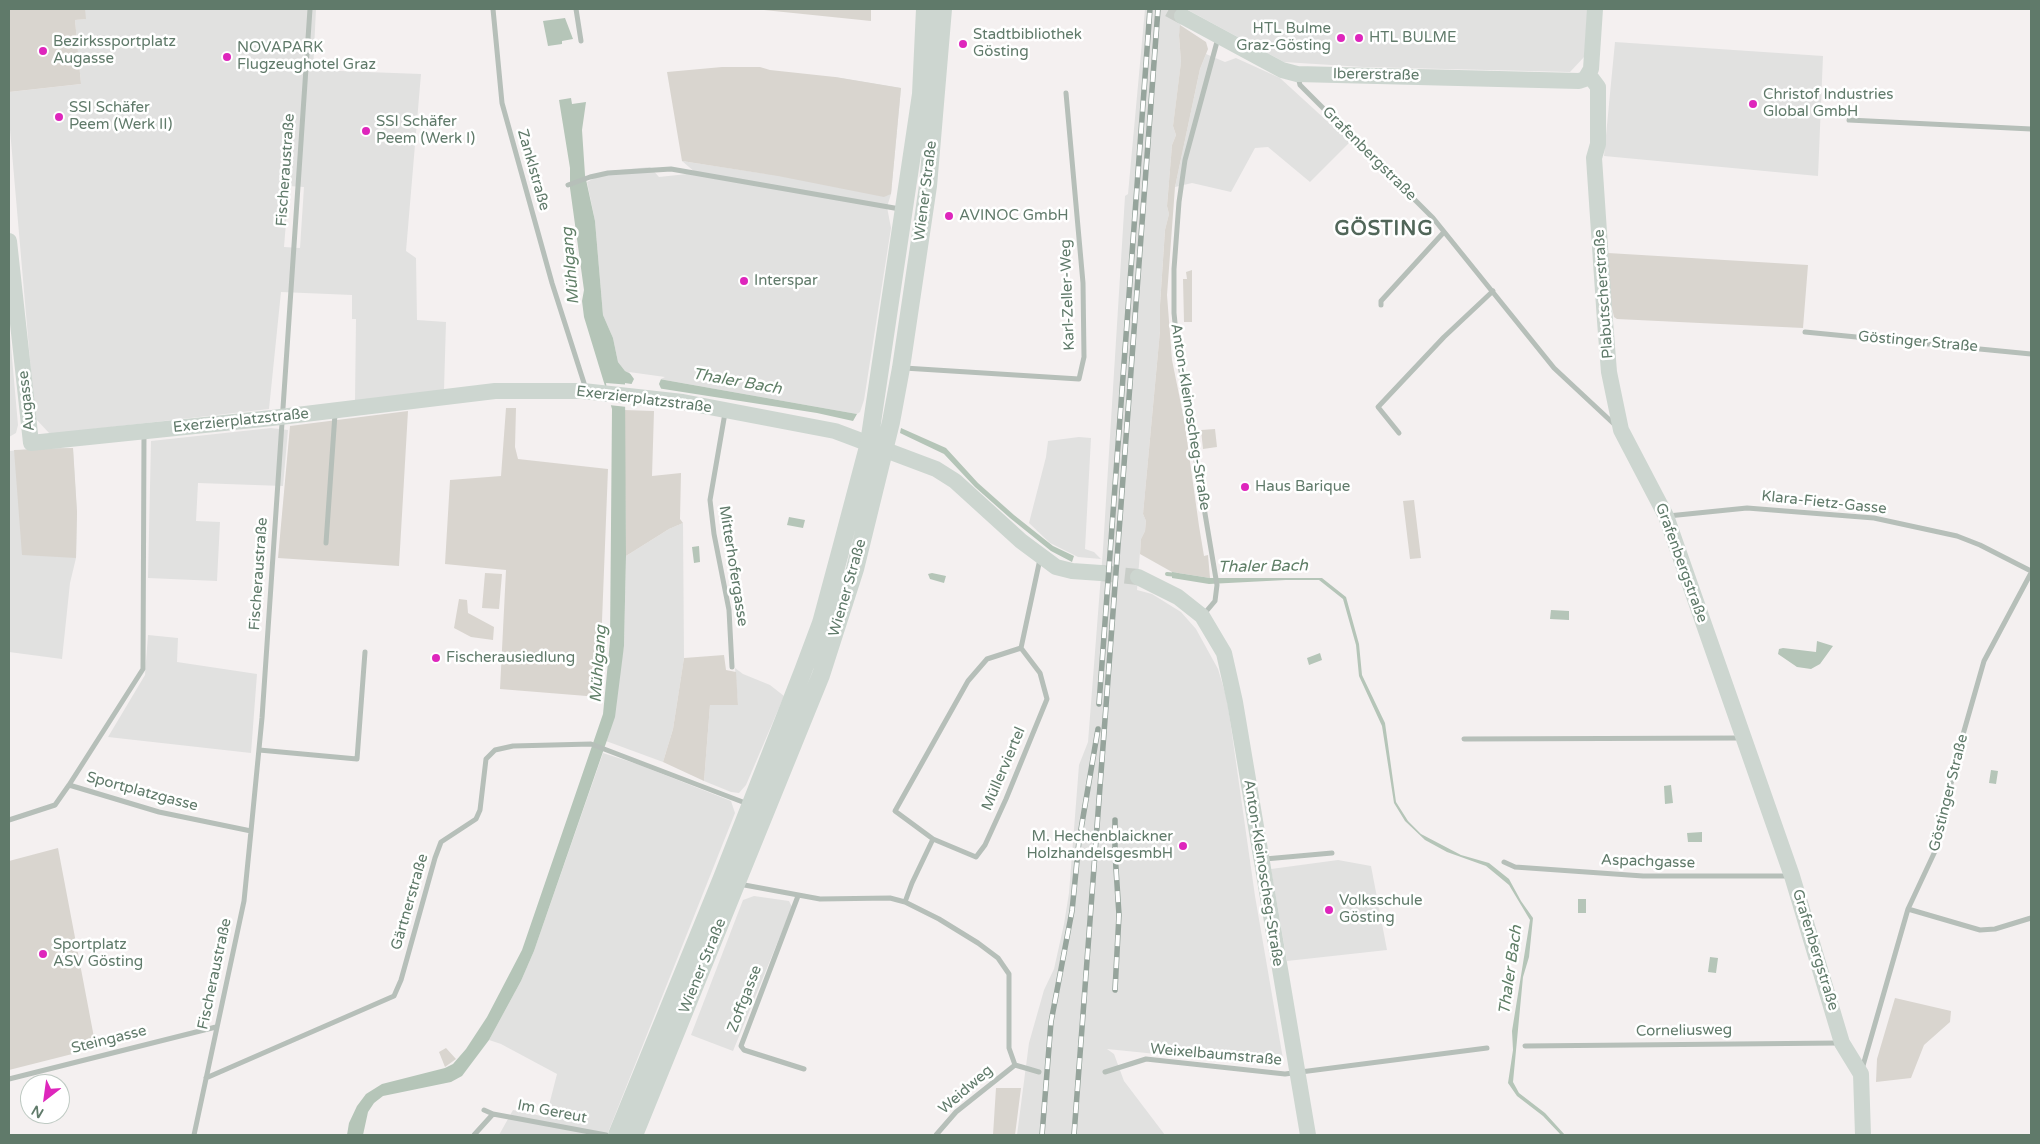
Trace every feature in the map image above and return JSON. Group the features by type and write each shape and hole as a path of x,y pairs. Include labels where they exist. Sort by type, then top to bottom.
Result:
{"main road":[{"name":"Wiener Straße","path":"617,1135 821,675 856,569 877,446 923,71 925,9"},
{"name":"Wiener Straße","path":"634,1135 730,881 749,804 821,622 901,368 928,186 943,9"}],"street":[{"name":"Fischeraustraße","path":"194,1135 244,901 259,750 310,9"},
{"name":"Zanklstraße","path":"493,9 502,103 552,283 584,383 583,392"},
{"path":"576,9 581,41"},
{"name":"Plabutscherstraße","path":"1595,9 1587,77 1598,87 1598,144 1594,158 1607,350 1620,430"},
{"name":"Ibererstraße","path":"1182,16 1282,70 1297,74 1579,80 1587,77"},
{"name":"Anton-Kleinoscheg-Straße","path":"1218,37 1185,160 1179,202 1174,269 1174,314 1178,353 1217,586 1215,601 1196,612 1224,653 1235,702 1308,1135"},
{"name":"Grafenbergstraße","path":"1297,74 1300,85 1444,232 1554,368 1620,430 1666,516 1792,876 1842,1043 1861,1074"},
{"name":"Karl-Zeller-Weg","path":"901,368 1079,379 1084,357 1083,283 1066,92"},
{"path":"1849,120 2031,129"},
{"name":"Zanklstraße","path":"568,185 590,177 671,169 696,173"},
{"name":"Wiener Straße","path":"696,173 905,210"},
{"path":"1381,305 1380,302 1444,232"},
{"name":"Augasse","path":"9,241 31,442"},
{"path":"1399,433 1378,407 1444,336 1493,291"},
{"name":"Göstinger Straße","path":"1805,332 2031,354"},
{"name":"Exerzierplatzstraße","path":"31,442 282,417 495,391 607,393 726,410 816,426 877,446 936,469 955,480 1041,557 1056,567 1072,571 1101,573"},
{"name":"Mitterhofergasse","path":"726,410 710,500 714,534 729,610 732,667"},
{"path":"326,543 335,411"},
{"path":"69,785 143,669 143,431"},
{"name":"Klara-Fietz-Gasse","path":"1666,516 1747,508 1877,518 1957,536 1980,545 2031,572"},
{"path":"1021,648 1041,557"},
{"name":"Göstinger Straße","path":"1863,1135 1861,1074 1908,909 1937,847 1958,752 1984,660 2031,572"},
{"path":"1138,578 1178,597 1196,612"},
{"name":"Müllerviertel","path":"1021,648 1040,673 1048,699 1006,799 976,857 933,839 895,812 968,681 987,659 1021,648"},
{"path":"259,750 357,759 365,652"},
{"path":"1464,740 1744,738"},
{"name":"Gärtnerstraße","path":"206,1078 394,996 401,980 441,842 476,819 480,810 483,769 489,755 495,750 513,746 591,744 609,749 749,804"},
{"name":"Sportplatzgasse","path":"9,820 55,805 69,785 159,812 251,831"},
{"path":"905,902 933,839"},
{"path":"1261,859 1332,853"},
{"name":"Aspachgasse","path":"1504,862 1515,867 1643,876 1792,876"},
{"path":"730,881 820,899 890,898 905,902 978,943 998,958 1009,974 1009,1048 1015,1065 1039,1072"},
{"name":"Zoffgasse","path":"798,896 741,1046 744,1050 804,1069"},
{"path":"1908,909 1980,930 1995,929 2031,918"},
{"name":"Steingasse","path":"9,1079 216,1027"},
{"name":"Corneliusweg","path":"1525,1046 1842,1043"},
{"path":"1297,1072 1486,1048"},
{"name":"Weixelbaumstraße","path":"1105,1072 1146,1059 1286,1074 1297,1072"},
{"name":"Weidweg","path":"936,1135 956,1112 1015,1065"},
{"name":"Im Gereut","path":"484,1110 493,1114 606,1135"},
{"path":"474,1135 493,1114"}],"shaded area":[{"name":"Bezirkssportplatz Augasse","path":"9,9 85,9 86,19 75,20 81,84 9,92"},
{"path":"85,9 316,9 313,70 421,74 406,251 416,258 417,320 446,322 444,390 355,401 356,319 352,319 352,295 281,292 269,409 50,434 35,418 9,118 9,92 81,84 75,20 85,19","holes":["289,186 304,187 300,248 284,247"]},
{"path":"871,9 871,21 764,10"},
{"path":"1145,9 1183,9 1179,35 1181,62 1173,126 1176,135 1172,145 1167,206 1169,214 1165,230 1160,305 1160,331 1143,514 1146,521 1145,531 1141,539 1137,590 1152,594 1181,612 1196,629 1218,669 1227,699 1255,896 1283,1059 1275,1066 1107,1049 1114,1054 1124,1081 1165,1135 1017,1135 1029,1043 1044,990 1054,969 1064,924 1069,893 1079,765 1088,742 1103,549 1125,196 1128,194"},
{"path":"1186,9 1588,9 1585,56 1570,72 1363,67 1284,62"},
{"path":"565,18 573,39 562,41 562,44 548,46 543,21"},
{"path":"1180,25 1206,42 1208,49 1200,69 1175,187 1167,295 1172,360 1184,419 1204,556 1208,555 1210,578 1172,572 1140,554 1141,539 1145,531 1146,521 1143,514 1160,331 1165,230 1169,214 1167,206 1172,145 1176,135 1173,126 1181,62"},
{"name":"Christof Industries Global GmbH","path":"1615,42 1823,56 1818,176 1604,156"},
{"path":"1206,54 1225,62 1236,58 1280,78 1350,142 1310,182 1268,147 1255,148 1231,192 1192,183 1175,187 1200,69"},
{"path":"722,67 760,67 901,88 891,194 884,197 778,176 682,161 667,72"},
{"path":"835,77 901,88 891,194 887,207 891,228 864,400 860,412 857,414 631,374 625,371 618,362 613,338 603,315 595,221 587,182 609,171 650,167 659,177 696,173 682,161 767,174"},
{"path":"571,98 572,104 586,102 582,130 585,175 595,221 603,315 613,338 618,362 625,371 631,374 857,414 853,421 817,413 625,383 626,556 624,646 615,717 534,951 521,981 489,1040 462,1076 451,1082 383,1096 374,1103 368,1112 363,1135 347,1135 349,1123 357,1106 366,1094 382,1084 445,1068 453,1064 466,1049 487,1017 522,950 603,714 610,641 612,409 584,317 582,301 584,290 570,188 570,168 559,100"},
{"path":"1608,253 1808,265 1803,328 1617,319 1614,317 1609,296"},
{"path":"1192,270 1192,322 1184,322 1183,279 1187,279 1186,272"},
{"path":"9,324 18,425 16,433 9,437"},
{"path":"506,408 516,408 515,447 518,459 608,469 599,697 500,689 506,570 445,564 450,480 501,476"},
{"path":"624,410 654,411 652,476 681,473 680,519 683,523 669,529 626,556"},
{"path":"408,411 399,566 278,558 290,426"},
{"path":"271,428 288,430 283,486 198,483 196,521 220,522 217,581 148,578 151,441"},
{"path":"901,428 946,448 978,483 1014,515 1053,546 1074,556 1072,562 1051,551 1010,518 975,487 944,454 900,433"},
{"path":"1215,429 1217,447 1203,449 1201,430"},
{"path":"1079,437 1091,438 1085,549 1094,552 1101,559 1078,557 1050,543 1029,523 1046,457 1048,441"},
{"path":"39,448 73,448 77,512 76,558 70,583 62,659 9,652 9,451"},
{"path":"73,448 77,512 76,558 22,555 14,450"},
{"path":"1414,500 1421,558 1410,559 1403,501"},
{"path":"789,517 805,520 803,528 787,525"},
{"path":"683,523 684,658 673,729 663,762 606,741 624,646 626,556 669,529"},
{"path":"699,546 700,562 694,563 692,547"},
{"name":"Thaler Bach","path":"1172,572 1210,578 1322,578 1346,597 1359,644 1362,675 1385,723 1396,802 1408,821 1421,834 1461,855 1489,863 1509,879 1533,918 1529,957 1523,977 1513,1082 1519,1093 1545,1113 1565,1135 1561,1135 1543,1116 1517,1096 1508,1083 1513,1050 1512,1031 1530,920 1509,885 1486,866 1447,852 1425,840 1405,821 1394,803 1382,726 1359,676 1356,645 1343,599 1319,580 1209,584 1172,578"},
{"path":"485,573 502,574 499,609 482,608"},
{"path":"928,574 946,576 944,583 930,579"},
{"path":"459,599 467,600 468,613 494,627 493,640 471,637 454,628"},
{"path":"1551,610 1569,611 1569,620 1550,619"},
{"path":"148,635 178,638 177,662 257,674 251,753 108,737 145,675"},
{"path":"1817,641 1833,646 1820,664 1811,669 1797,667 1778,654 1779,649 1783,648 1816,652"},
{"path":"1320,653 1322,660 1309,665 1307,658"},
{"path":"724,655 726,670 736,672 738,705 710,705 704,781 663,762 673,729 684,658"},
{"path":"735,668 743,674 770,685 784,696 746,785 739,793 731,792 704,781 710,705 738,705"},
{"path":"603,753 637,764 731,801 735,813 607,1135 499,1135 513,1110 546,1117 557,1074 501,1044 489,1040 521,981 534,951"},
{"path":"1991,770 1998,771 1996,784 1989,783"},
{"path":"1671,785 1673,803 1665,804 1664,786"},
{"path":"1702,832 1702,842 1688,842 1687,833"},
{"name":"Sportplatz ASV Gösting","path":"58,848 96,1048 9,1070 9,861"},
{"name":"Volksschule Gösting","path":"1338,860 1371,866 1387,950 1287,961 1271,869"},
{"path":"754,896 789,901 792,907 733,1051 691,1035 743,900"},
{"path":"1578,899 1586,899 1586,913 1578,913"},
{"path":"1710,957 1718,958 1716,973 1708,972"},
{"path":"1895,998 1951,1011 1950,1022 1924,1045 1911,1078 1876,1082 1877,1059"},
{"path":"446,1048 456,1059 445,1067 439,1052"},
{"path":"996,1088 1021,1088 1015,1135 993,1135"}],"pier":[{"path":"629,372 665,377 661,379 659,384 662,391 628,386 627,407 609,405 606,383 631,385 634,379"}],"waterway":[{"name":"Thaler Bach","path":"1167,574 1177,575"}],"tunnel":[{"path":"1169,9 1182,16"},
{"path":"1101,573 1138,577"}],"railway":[{"path":"1099,704 1150,9"},
{"path":"1074,1135 1158,9"},
{"path":"1042,1135 1051,1022 1072,911 1079,841 1098,729"},
{"path":"1115,820 1119,915 1115,990"}],"place":[{"name":"HTL Bulme Graz-Gösting","path":"1341,38"},
{"name":"HTL BULME","path":"1359,38"},
{"name":"Stadtbibliothek Gösting","path":"963,44"},
{"name":"Bezirkssportplatz Augasse","path":"43,51"},
{"name":"NOVAPARK Flugzeughotel Graz","path":"227,57"},
{"name":"Christof Industries Global GmbH","path":"1753,104"},
{"name":"SSI Schäfer Peem (Werk II)","path":"59,117"},
{"name":"SSI Schäfer Peem (Werk I)","path":"366,131"},
{"name":"AVINOC GmbH","path":"949,216"},
{"name":"Interspar","path":"744,281"},
{"name":"Haus Barique","path":"1245,487"},
{"name":"Fischerausiedlung","path":"436,658"},
{"name":"M. Hechenblaickner HolzhandelsgesmbH","path":"1183,846"},
{"name":"Volksschule Gösting","path":"1329,910"},
{"name":"Sportplatz ASV Gösting","path":"43,954"}],"district":[{"name":"GÖSTING","path":"1384,230"}],"water label":[{"name":"Mühlgang","path":"571,266"},
{"name":"Mühlgang","path":"599,664"}]}
